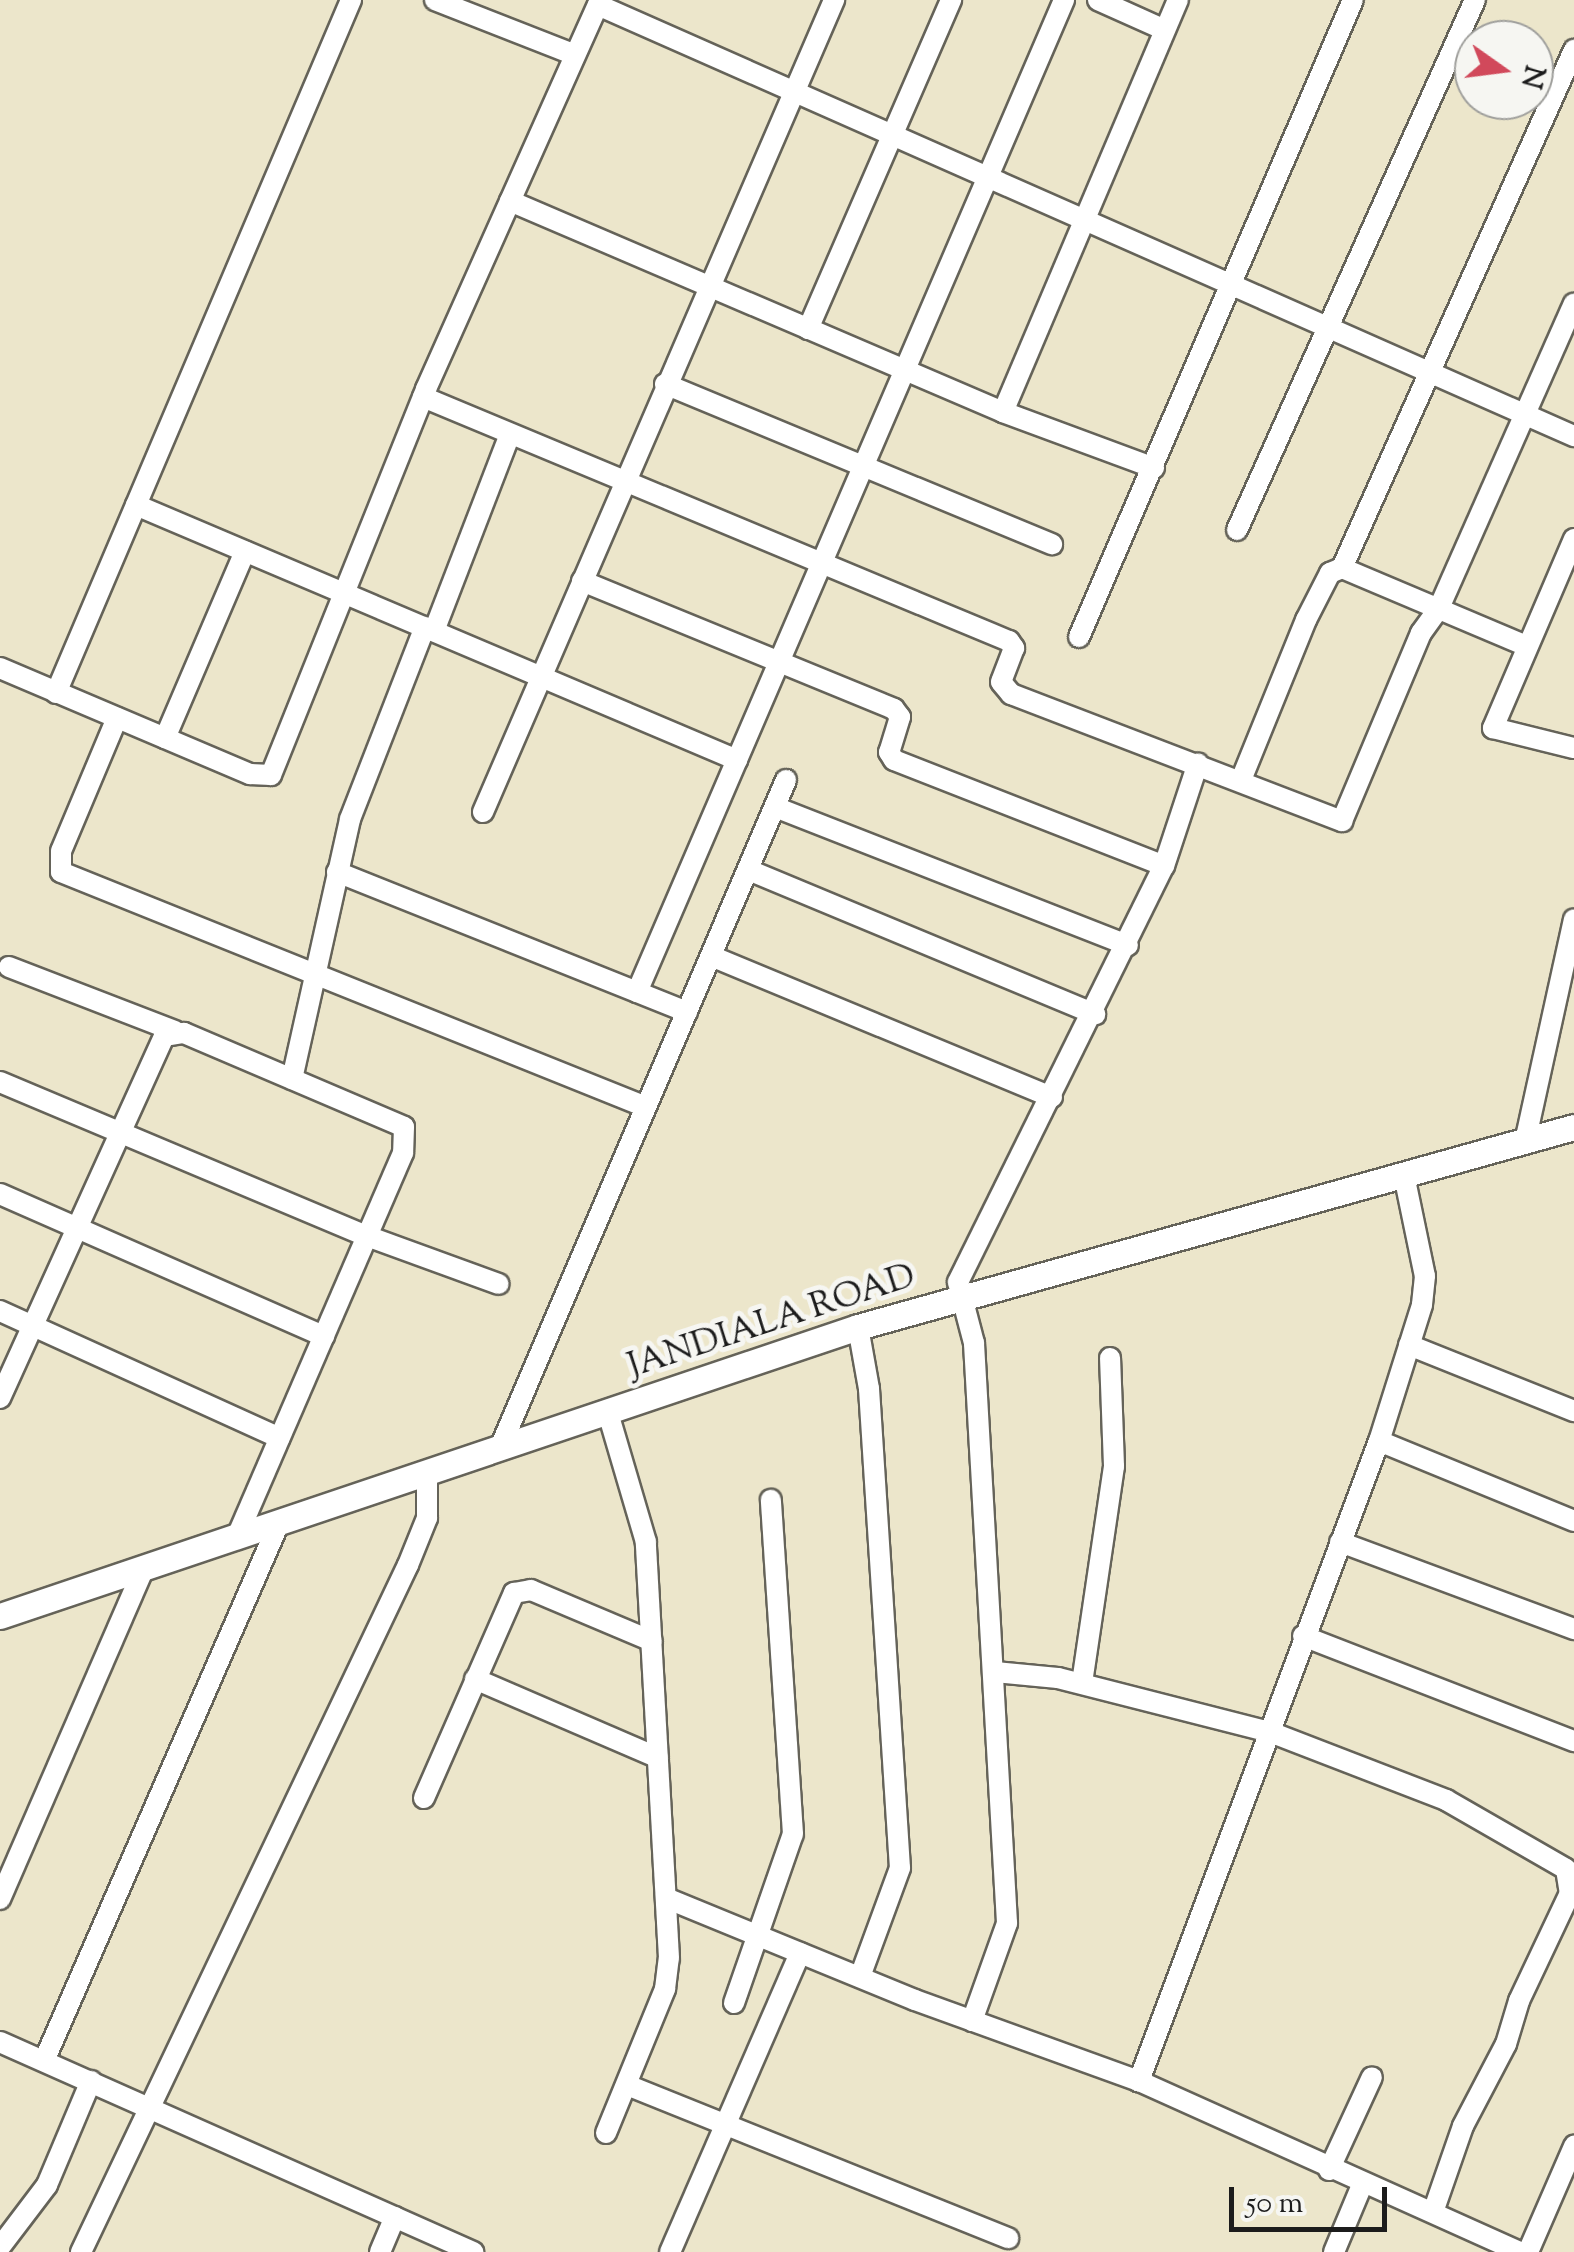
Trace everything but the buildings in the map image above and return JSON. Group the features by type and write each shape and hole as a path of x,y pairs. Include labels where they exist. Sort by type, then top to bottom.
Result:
{"street":[{"path":"56,693 351,0"},
{"path":"435,0 575,56"},
{"path":"483,812 664,384 834,0"},
{"path":"808,329 951,0"},
{"path":"637,992 1064,0"},
{"path":"1098,0 1165,30"},
{"path":"1004,412 1178,0"},
{"path":"1079,637 1353,0"},
{"path":"1237,530 1476,0"},
{"path":"0,668 268,778 423,397 599,3 989,174 1086,222 1425,374 1574,436"},
{"path":"1240,780 1306,620 1330,573 1342,568 1425,374 1574,50"},
{"path":"510,201 905,371 1154,468"},
{"path":"423,397 1009,641 1014,648 1001,682 1011,694 1342,821 1413,649 1439,608 1574,304"},
{"path":"664,384 1052,544"},
{"path":"292,1079 350,818 510,434"},
{"path":"136,505 737,760"},
{"path":"1574,539 1493,728 1574,748"},
{"path":"165,738 245,551"},
{"path":"1342,568 1526,646"},
{"path":"582,581 894,709 900,717 890,752 894,760 1164,866"},
{"path":"117,718 58,869 646,1107"},
{"path":"972,2021 1007,1923 974,1343 958,1282 1128,945 1164,866 1198,763"},
{"path":"499,1450 786,780"},
{"path":"774,807 1128,945"},
{"path":"750,871 1094,1014"},
{"path":"337,872 687,1012"},
{"path":"1525,1142 1574,919"},
{"path":"711,956 1052,1097"},
{"path":"9,967 175,1031 404,1127 403,1153 236,1539"},
{"path":"0,1398 155,1051 175,1031"},
{"path":"0,1082 367,1236 499,1284"},
{"name":"JANDIALA ROAD","path":"0,1616 858,1327 1574,1127"},
{"path":"1139,2081 1379,1441 1410,1344 1425,1276 1404,1175"},
{"path":"0,1194 324,1336"},
{"path":"0,1310 280,1438"},
{"path":"858,1327 870,1388 900,1868 860,1977"},
{"path":"1410,1344 1574,1411"},
{"path":"1082,1684 1114,1466 1110,1358"},
{"path":"606,2134 665,1989 666,1898 652,1641 640,1506 608,1413"},
{"path":"1379,1441 1574,1521"},
{"path":"81,2252 146,2105 408,1565 427,1518 427,1474"},
{"path":"734,2003 793,1834 772,1500"},
{"path":"44,2060 279,1523"},
{"path":"1340,1542 1574,1629"},
{"path":"0,1899 144,1568"},
{"path":"424,1798 508,1601 520,1590 652,1641"},
{"path":"1303,1636 1574,1741"},
{"path":"995,1672 1082,1684 1270,1732 1446,1800 1570,1874 1570,1893 1519,2001 1506,2044 1463,2126 1434,2212"},
{"path":"475,1679 658,1758"},
{"path":"666,1898 972,2021 1139,2081 1362,2185 1434,2212 1486,2246 1519,2252"},
{"path":"670,2252 800,1953"},
{"path":"0,2042 473,2252"},
{"path":"1329,2170 1372,2077"},
{"path":"0,2247 47,2185 91,2082"},
{"path":"626,2084 1008,2238"},
{"path":"1528,2252 1574,2146"},
{"path":"1334,2252 1362,2185"},
{"path":"380,2252 395,2218"}]}
